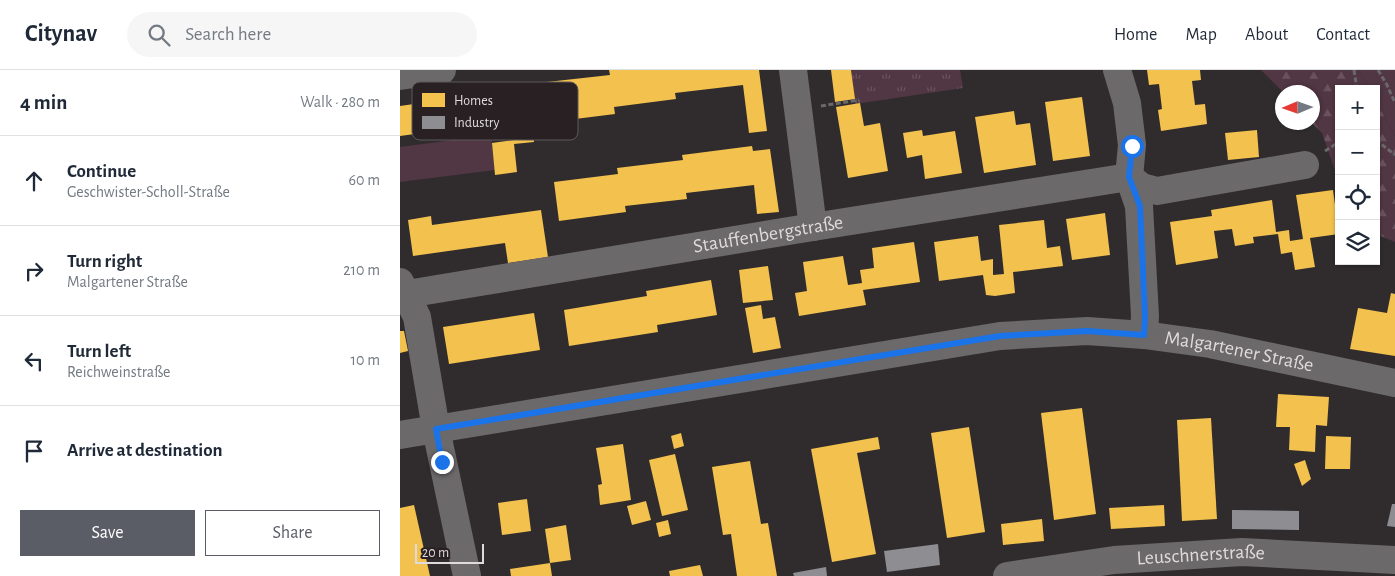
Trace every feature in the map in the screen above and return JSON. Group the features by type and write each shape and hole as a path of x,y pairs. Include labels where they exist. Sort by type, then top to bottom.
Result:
{"street":[{"path":"400,76 442,70"},
{"path":"792,70 813,227"},
{"path":"1117,70 1127,103 1131,137 1129,177 1140,206 1145,316 1144,335"},
{"path":"1129,177 1142,187 1157,191 1305,164"},
{"name":"Stauffenbergstraße","path":"404,288 813,227 1129,177"},
{"path":"404,288 417,317 436,429 467,576"},
{"name":"Malgartener Straße","path":"400,435 1000,336 1087,331 1144,335 1210,344 1395,383"},
{"name":"Leuschnerstraße","path":"1007,576 1114,560 1242,552 1395,560"}],"path":[{"path":"1354,70 1356,85"},
{"path":"1378,70 1395,103"},
{"path":"798,110 859,100"},
{"path":"1380,143 1395,155"}],"green space":[{"path":"851,70 960,70 963,88 855,104"},
{"path":"1261,70 1358,70 1367,85 1335,85 1335,170 1322,133 1319,130 1320,85 1276,85"},
{"path":"1358,70 1395,70 1395,136 1380,108 1380,85 1367,85"},
{"path":"1380,108 1395,136 1395,242 1380,236"},
{"path":"453,140 492,140 495,170 400,182 400,147"}],"building: Homes":[{"path":"609,70 759,70 767,131 749,133 743,85 675,93 676,99 614,107 615,114 578,119 578,82 547,82 610,75"},
{"path":"831,70 851,70 855,99 835,102"},
{"path":"1147,70 1200,70 1201,80 1192,81 1195,105 1205,104 1207,124 1161,131 1158,110 1162,109 1159,84 1149,85"},
{"path":"1082,97 1090,156 1053,161 1045,102"},
{"path":"860,103 864,126 880,123 888,171 848,178 836,107"},
{"path":"412,104 412,134 400,136 400,106"},
{"path":"1014,111 1016,125 1030,123 1036,165 984,173 975,117"},
{"path":"922,130 923,136 955,131 962,173 925,179 922,155 907,158 903,133"},
{"path":"1257,130 1259,157 1228,160 1225,133"},
{"path":"514,140 534,140 534,142 514,144 517,172 495,175 492,143"},
{"path":"752,146 753,151 770,149 779,212 757,214 754,185 686,193 687,199 625,206 626,212 559,221 554,182 618,174 617,168 683,160 682,155"},
{"path":"1333,190 1335,235 1310,238 1315,267 1295,270 1292,252 1281,254 1278,234 1253,237 1254,243 1235,246 1232,229 1214,231 1218,258 1176,265 1170,222 1212,216 1211,210 1272,200 1276,232 1289,230 1290,241 1303,239 1296,195"},
{"path":"541,210 548,257 508,263 505,243 413,256 408,220 431,216 432,225"},
{"path":"1105,213 1110,255 1072,260 1066,219"},
{"path":"1044,220 1047,248 1060,246 1063,266 1013,272 1015,293 995,296 986,295 983,275 939,281 934,242 978,236 981,261 993,259 993,275 1004,274 999,225"},
{"path":"914,242 920,282 863,290 866,305 799,316 795,293 807,291 803,262 843,256 848,285 862,283 860,270 874,268 872,248"},
{"path":"768,266 773,300 743,303 739,270"},
{"path":"711,280 717,315 657,325 658,332 569,346 564,310 647,296 646,291"},
{"path":"1391,293 1395,294 1395,356 1350,349 1358,308 1387,313"},
{"path":"761,305 763,319 775,317 781,348 753,353 745,308"},
{"path":"534,313 540,350 449,364 443,327"},
{"path":"400,331 404,331 408,351 400,353"},
{"path":"1278,394 1329,397 1327,426 1316,425 1315,452 1289,450 1290,427 1276,427"},
{"path":"1082,408 1096,514 1054,520 1041,413"},
{"path":"1211,418 1217,519 1182,521 1177,420"},
{"path":"969,427 985,532 947,538 931,433"},
{"path":"681,433 684,446 674,449 671,436"},
{"path":"1326,436 1351,437 1350,469 1325,469"},
{"path":"878,437 880,449 857,453 876,554 832,562 811,449"},
{"path":"623,444 631,500 600,505 598,485 602,484 596,448"},
{"path":"675,454 688,510 662,516 649,460"},
{"path":"1305,460 1311,479 1302,486 1294,464"},
{"path":"750,461 761,524 768,523 777,576 737,576 731,534 723,535 712,467"},
{"path":"527,499 531,531 502,535 498,503"},
{"path":"646,501 651,520 632,525 627,506"},
{"path":"414,505 430,576 400,576 400,508"},
{"path":"1164,505 1165,526 1111,529 1109,508"},
{"path":"1042,519 1044,541 1003,545 1001,524"},
{"path":"668,520 671,534 659,537 656,523"},
{"path":"566,525 571,560 550,563 545,529"},
{"path":"550,563 552,576 511,576 510,569"},
{"path":"700,565 703,576 670,576 669,571"}],"building: Industry":[{"path":"1392,504 1395,504 1395,527 1387,526"},
{"path":"1232,510 1299,511 1299,530 1232,529"},
{"path":"938,544 940,565 887,572 884,551"},
{"path":"826,567 827,576 794,576 793,573"}],"route":[{"path":"442,462 436,429 1000,336 1087,331 1144,335 1145,316 1140,206 1129,177 1132,146"}]}
